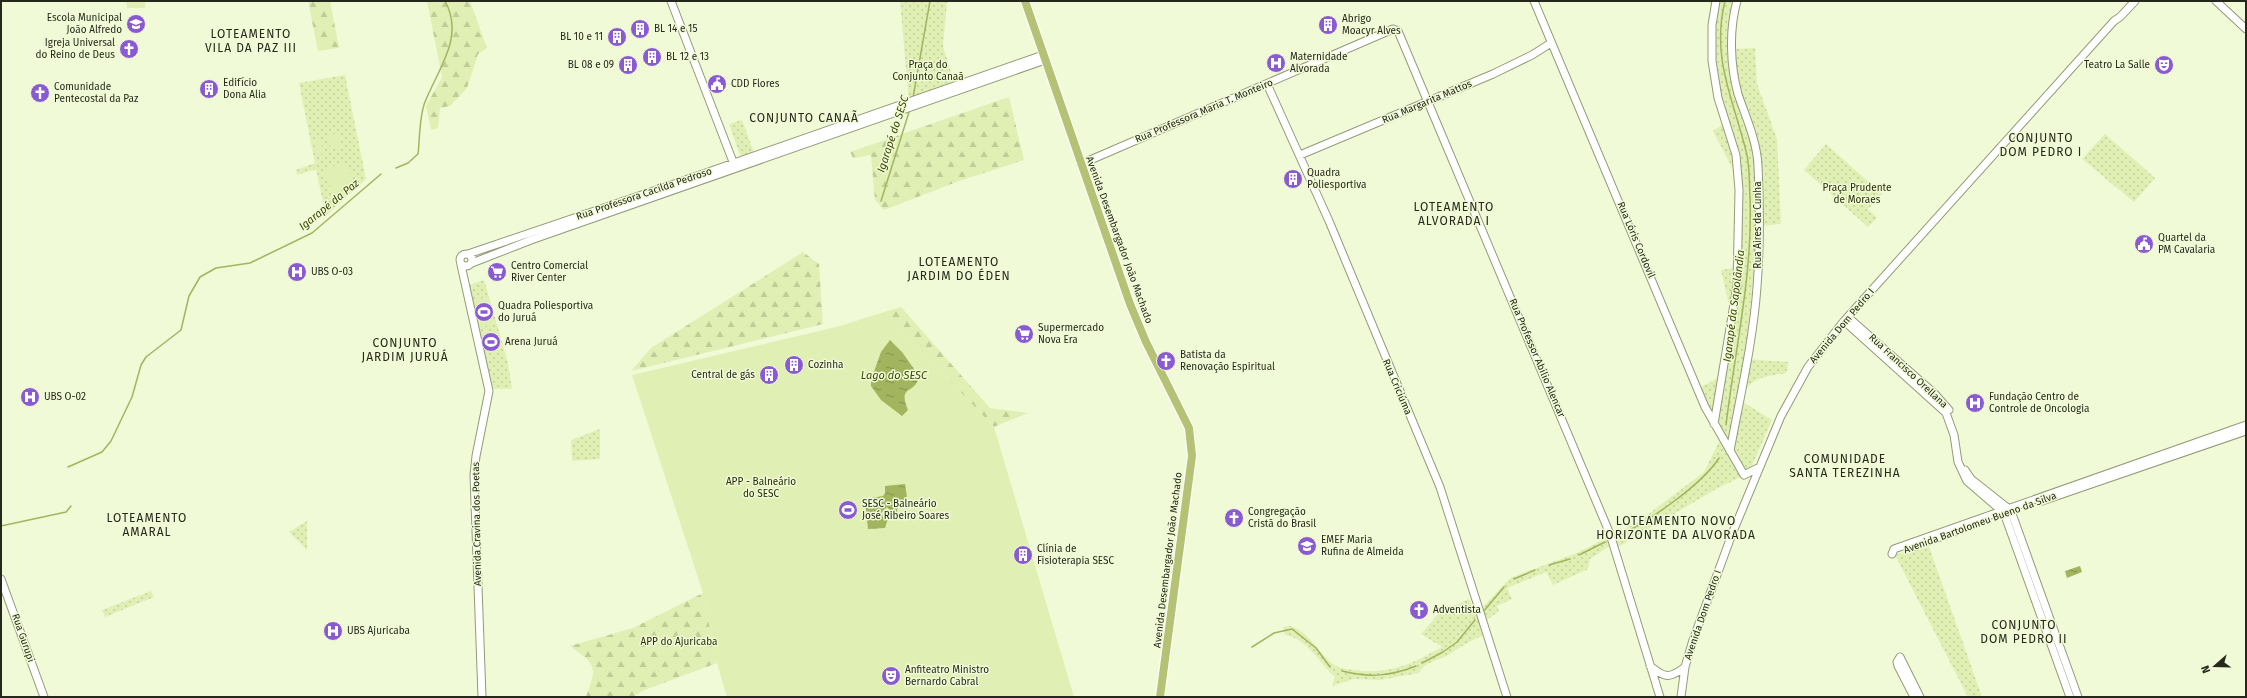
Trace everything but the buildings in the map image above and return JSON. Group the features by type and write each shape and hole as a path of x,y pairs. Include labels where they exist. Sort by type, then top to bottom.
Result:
{"main road":[{"name":"Avenida Desembargador João Machado","path":"1025,1 1130,304 1146,342 1190,428 1192,456 1160,697"}],"street":[{"path":"671,1 735,165"},
{"name":"Rua Lóris Cordovil","path":"1534,1 1667,313 1705,407 1744,475 1760,467"},
{"name":"Rua Aires da Cunha","path":"1714,424 1737,286 1739,190 1736,155 1718,98 1712,61 1712,25 1716,1"},
{"name":"Rua Aires da Cunha","path":"1730,451 1750,345 1759,257 1758,165 1753,135 1738,94 1733,56 1733,22 1737,1"},
{"name":"Avenida Dom Pedro I","path":"2114,21 2117,14 2128,1"},
{"name":"Avenida Dom Pedro I","path":"1681,694 1685,667 1693,640 1729,540 1784,410 1800,380 1821,349 1846,319 2114,21 2120,17 2135,1"},
{"path":"2216,1 2246,29"},
{"name":"Rua Professora Maria T. Monteiro","path":"1081,164 1208,107 1267,84 1392,29"},
{"name":"Rua Professor Abílio Alencar","path":"1392,29 1400,34 1610,534 1660,697"},
{"name":"Rua Margarita Mattos","path":"1300,155 1518,62 1551,42"},
{"name":"Rua Professora Cacilda Pedroso","path":"468,254 820,136 1044,57"},
{"name":"Rua Criciúma","path":"1267,84 1300,155 1440,486 1506,697"},
{"name":"Rua Professora Cacilda Pedroso","path":"471,264 531,240 735,165"},
{"path":"468,254 471,257 471,264 466,267 461,265 460,257 468,254"},
{"name":"Avenida Cravina dos Poetas","path":"466,284 471,264"},
{"name":"Avenida Cravina dos Poetas","path":"461,265 489,391 476,456 474,475 482,697"},
{"name":"Rua Francisco Orellana","path":"1846,319 1934,393 1948,411 1955,424 1963,466 1967,474 2006,511"},
{"path":"1705,407 1714,407 1718,401"},
{"name":"Avenida Bartolomeu Bueno da Silva","path":"2246,425 2006,511 1892,554 1894,549 2006,511 2246,431"},
{"path":"2006,511 2070,697"},
{"path":"2006,511 2078,697"},
{"name":"Rua Gurupi","path":"1,579 44,697"},
{"path":"1914,697 1898,666 1897,662 1900,658 1920,697"},
{"path":"1650,666 1662,675 1673,676 1677,679 1681,694"},
{"path":"1673,676 1685,667"},
{"path":"1656,683 1662,675"}],"green space":[{"path":"126,1 145,1 145,8 127,8"},
{"path":"308,1 330,1 339,48 318,51"},
{"path":"427,1 470,1 487,48 478,54 467,88 450,106 440,108 438,128 431,130 426,106 442,77"},
{"name":"Praça do Conjunto Canaã","path":"900,1 947,1 943,46 955,86 909,102"},
{"path":"1709,1 1735,1 1730,37 1735,49 1755,48 1757,84 1777,139 1781,224 1763,226 1758,229 1745,359 1789,362 1786,373 1758,379 1748,386 1738,399 1772,420 1749,473 1716,489 1618,547 1608,547 1590,559 1588,569 1553,585 1546,572 1507,588 1512,599 1497,606 1499,611 1480,625 1482,636 1448,655 1424,666 1419,673 1380,680 1354,679 1332,686 1335,677 1307,646 1293,637 1285,635 1283,627 1290,626 1303,633 1327,659 1342,668 1378,671 1400,667 1442,647 1421,634 1440,612 1469,599 1473,607 1481,609 1510,578 1577,553 1638,522 1704,472 1722,436 1699,388 1724,375 1730,309 1721,270 1740,267 1740,172 1734,171 1713,131 1723,124 1714,38 1718,11 1710,5"},
{"path":"345,75 366,179 326,216 316,169 297,175 296,170 315,163 299,83"},
{"path":"1009,97 1024,160 959,181 884,210 875,200 871,155 853,158 850,152"},
{"path":"742,120 754,153 741,158 729,124"},
{"path":"338,133 341,146 331,150 327,136"},
{"path":"2105,134 2155,178 2134,202 2082,159"},
{"path":"321,140 324,154 316,155 314,142"},
{"name":"Praça Prudente de Moraes","path":"1826,144 1882,194 1868,209 1877,218 1868,227 1804,170"},
{"path":"343,160 355,182 334,194 323,173"},
{"path":"803,252 819,264 823,324 631,371 651,348"},
{"path":"484,280 508,363 512,389 493,389 469,285"},
{"name":"Quadra Poliesportiva do Juruá","path":"488,297 494,324 481,327 474,300"},
{"path":"901,307 990,408 1028,413 994,427 884,312"},
{"name":"SESC - Balneário José Ribeiro Soares","path":"884,312 994,427 1074,697 727,697 717,663 703,593 632,375 840,326"},
{"name":"Arena Juruá","path":"494,331 499,350 488,353 483,334"},
{"name":"APP do Ajuricaba","path":"715,418 704,598 717,663 642,691 633,697 586,697 592,678 592,667 590,662 570,646 633,628 703,593 675,468"},
{"path":"600,429 600,459 572,461 571,440"},
{"path":"307,521 307,550 289,532"},
{"path":"1928,544 1982,697 1968,697 1895,555"},
{"path":"151,591 154,597 105,617 102,610"}],"water":[{"name":"Lago do SESC","path":"890,340 902,352 919,376 914,386 906,393 905,402 908,410 902,416 881,400 871,386 871,380 881,352"},
{"path":"905,484 908,504 898,506 897,512 892,512 887,507 881,513 883,517 888,518 885,528 868,529 865,499 883,496 885,493 885,486"},
{"path":"2080,566 2082,572 2067,578 2065,571"}],"waterway":[{"name":"Igarapé da Paz","path":"396,168 408,163 418,154 423,108 447,53 451,40 452,27 450,14 445,1"},
{"name":"Igarapé do SESC","path":"913,98 930,1"},
{"name":"Igarapé da Sapolândia","path":"1725,1 1721,22 1722,60 1725,78 1747,156 1750,197 1749,254 1746,283 1726,425"},
{"name":"Igarapé do SESC","path":"881,201 910,109"},
{"name":"Igarapé da Paz","path":"68,467 102,452 111,441 132,397 141,365 146,357 181,330 189,296 200,277 216,268 250,263 312,233 381,174"},
{"name":"Igarapé da Sapolândia","path":"1614,538 1641,524 1686,492 1711,469 1719,458"},
{"name":"Igarapé da Paz","path":"1,526 66,512 71,506"},
{"name":"Igarapé da Sapolândia","path":"1579,555 1605,542"},
{"name":"Igarapé da Sapolândia","path":"1549,565 1570,559"},
{"name":"Igarapé da Sapolândia","path":"1514,579 1535,570"},
{"name":"Igarapé da Sapolândia","path":"1483,612 1504,587"},
{"name":"Igarapé da Sapolândia","path":"1422,663 1443,652 1457,642 1475,620"},
{"name":"Igarapé da Sapolândia","path":"1252,647 1274,633 1292,629 1316,648 1330,667"},
{"name":"Igarapé da Sapolândia","path":"1342,671 1361,675 1380,675 1398,672 1416,666"}],"place":[{"name":"Escola Municipal João Alfredo","path":"136,24"},
{"name":"Abrigo Moacyr Alves","path":"1328,25"},
{"name":"BL 14 e 15","path":"640,29"},
{"name":"BL 10 e 11","path":"617,37"},
{"name":"Igreja Universal do Reino de Deus","path":"129,49"},
{"name":"BL 12 e 13","path":"652,57"},
{"name":"Maternidade Alvorada","path":"1276,63"},
{"name":"BL 08 e 09","path":"628,65"},
{"name":"Teatro La Salle","path":"2164,65"},
{"name":"CDD Flores","path":"717,84"},
{"name":"Edifício Dona Alia","path":"209,89"},
{"name":"Comunidade Pentecostal da Paz","path":"40,93"},
{"name":"Quadra Poliesportiva","path":"1293,179"},
{"name":"Quartel da PM Cavalaria","path":"2144,244"},
{"name":"UBS O-03","path":"297,272"},
{"name":"Centro Comercial River Center","path":"497,272"},
{"name":"Quadra Poliesportiva do Juruá","path":"484,312"},
{"name":"Supermercado Nova Era","path":"1024,334"},
{"name":"Arena Juruá","path":"491,342"},
{"name":"Batista da Renovação Espiritual","path":"1166,361"},
{"name":"Cozinha","path":"794,365"},
{"name":"Central de gás","path":"769,375"},
{"name":"UBS O-02","path":"30,397"},
{"name":"Fundação Centro de Controle de Oncologia","path":"1975,403"},
{"name":"SESC - Balneário José Ribeiro Soares","path":"848,510"},
{"name":"Congregação Cristã do Brasil","path":"1234,518"},
{"name":"EMEF Maria Rufina de Almeida","path":"1307,546"},
{"name":"Clínia de Fisioterapia SESC","path":"1023,555"},
{"name":"Adventista","path":"1419,610"},
{"name":"UBS Ajuricaba","path":"333,631"},
{"name":"Anfiteatro Ministro Bernardo Cabral","path":"891,676"}],"district":[{"name":"LOTEAMENTO VILA DA PAZ III","path":"251,41"},
{"name":"CONJUNTO CANAÃ","path":"804,118"},
{"name":"CONJUNTO DOM PEDRO I","path":"2041,145"},
{"name":"LOTEAMENTO ALVORADA I","path":"1454,214"},
{"name":"LOTEAMENTO JARDIM DO ÉDEN","path":"959,269"},
{"name":"CONJUNTO JARDIM JURUÁ","path":"405,350"},
{"name":"COMUNIDADE SANTA TEREZINHA","path":"1845,466"},
{"name":"LOTEAMENTO AMARAL","path":"147,525"},
{"name":"LOTEAMENTO NOVO HORIZONTE DA ALVORADA","path":"1676,528"},
{"name":"CONJUNTO DOM PEDRO II","path":"2024,632"}],"park label":[{"name":"APP - Balneário do SESC","path":"761,488"}]}
